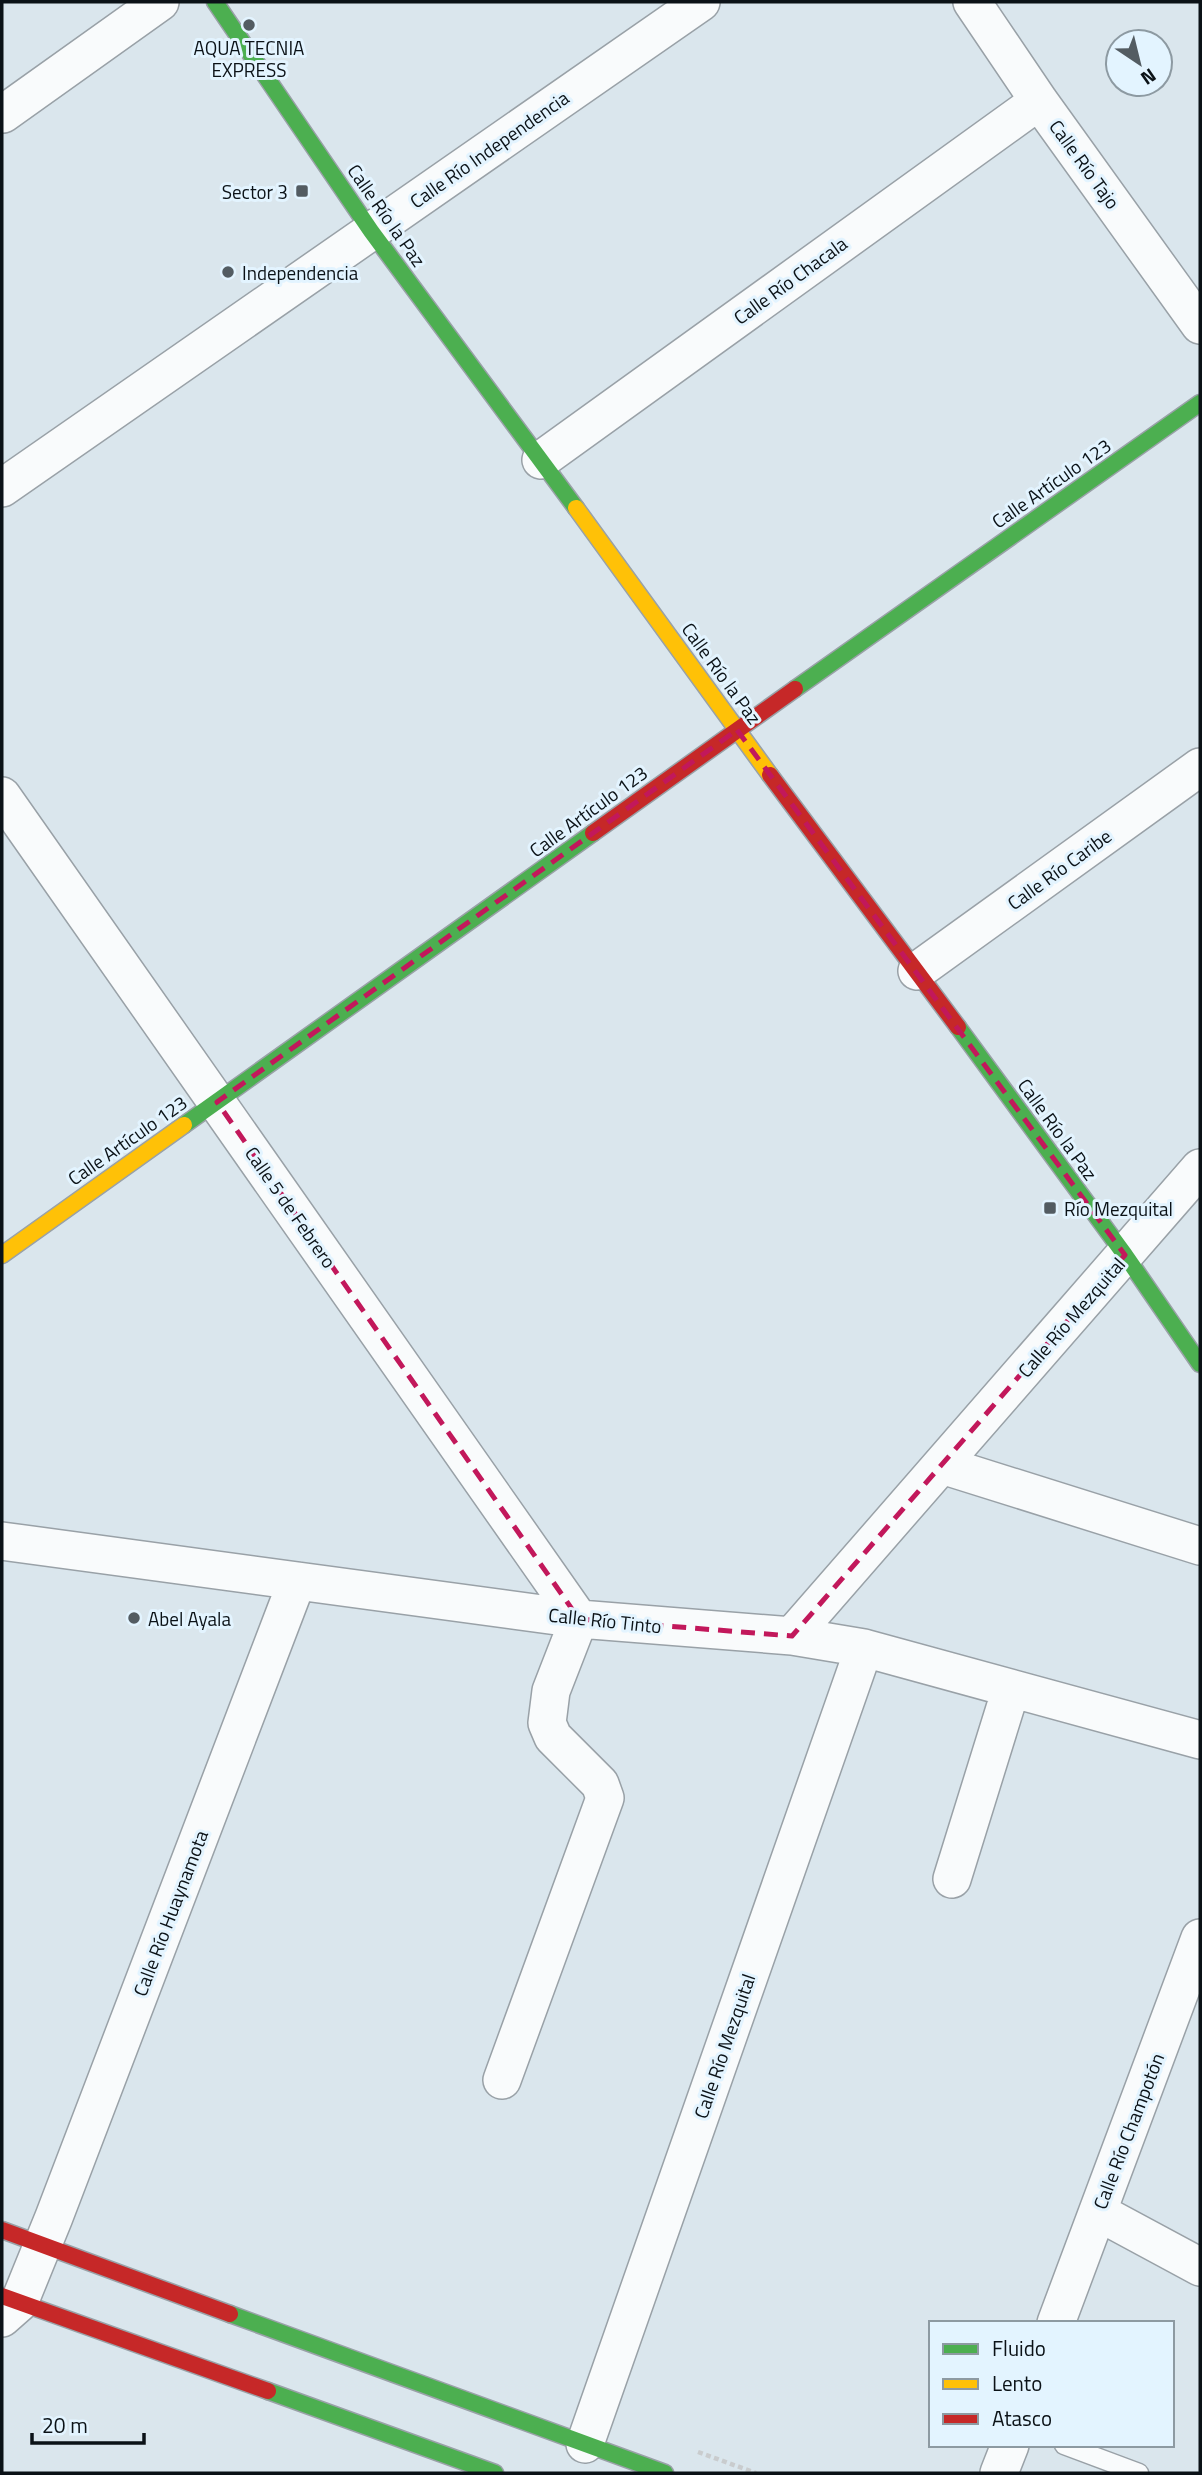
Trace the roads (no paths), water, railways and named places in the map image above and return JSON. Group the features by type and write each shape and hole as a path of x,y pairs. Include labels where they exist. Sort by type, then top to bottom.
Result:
{"street":[{"path":"4,114 159,2"},
{"name":"Calle Río la Paz","path":"215,2 371,231 1125,1255 1200,1364"},
{"name":"Calle Río Independencia","path":"2,488 701,2"},
{"name":"Calle Río Tajo","path":"972,2 1039,101 1200,325"},
{"name":"Calle Río Chacala","path":"541,460 1039,101"},
{"name":"Calle Artículo 123","path":"2,1255 1200,403"},
{"name":"Calle Río Caribe","path":"917,971 1200,767"},
{"name":"Calle 5 de Febrero","path":"2,796 579,1619"},
{"name":"Calle Río Mezquital","path":"792,1636 1200,1168"},
{"path":"942,1465 1200,1546"},
{"name":"Calle Río Tinto","path":"2,1541 579,1619 792,1636 864,1648 1200,1740"},
{"name":"Calle Río Huaynamota","path":"8,2306 43,2245 298,1581"},
{"path":"502,2080 605,1798 600,1784 553,1737 547,1723 551,1692 579,1619"},
{"name":"Calle Río Mezquital","path":"584,2444 864,1648"},
{"path":"953,1879 1011,1689"},
{"name":"Calle Río Champotón","path":"1057,2321 1200,1938"},
{"path":"1098,2211 1200,2267"},
{"path":"2,2230 665,2473"},
{"path":"8,2306 495,2473"},
{"path":"999,2473 1009,2447"}],"lane":[{"path":"1069,2447 1139,2473"}],"place":[{"name":"AQUA TECNIA EXPRESS","path":"249,25"},
{"name":"Sector 3","path":"302,191"},
{"name":"Independencia","path":"228,272"},
{"name":"Río Mezquital","path":"1050,1208"},
{"name":"Abel Ayala","path":"134,1618"}]}
